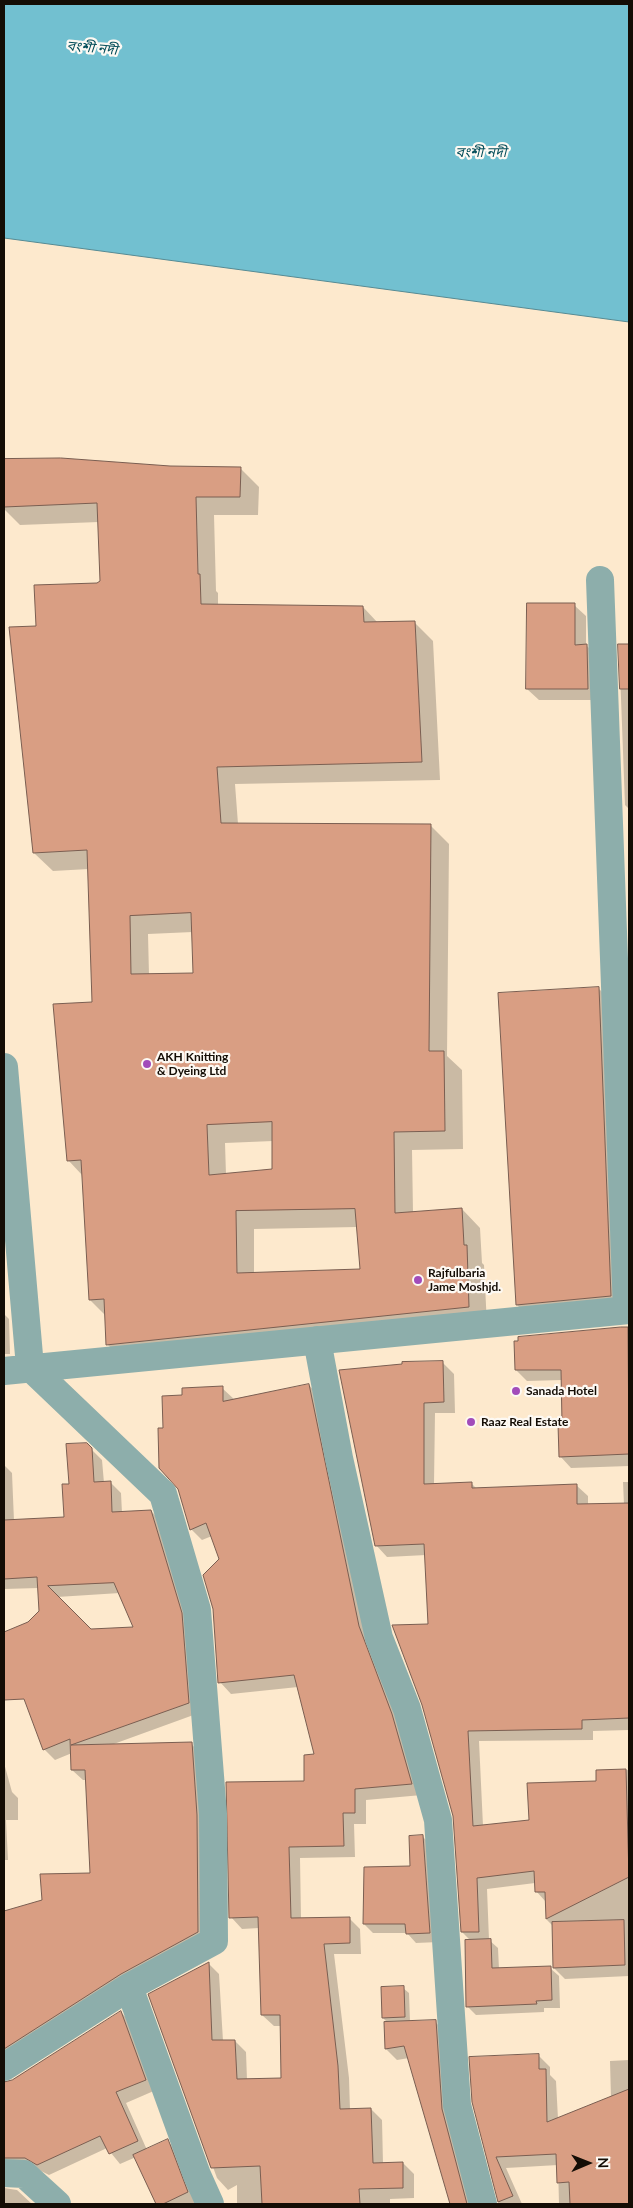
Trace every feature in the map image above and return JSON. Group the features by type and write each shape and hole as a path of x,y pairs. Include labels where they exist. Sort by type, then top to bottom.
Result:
{"street":[{"path":"4,1371 628,1310 600,580"},
{"path":"4,1067 30,1367 163,1494 198,1610 213,1814 214,1941 130,1987 4,2067"},
{"path":"317,1340 339,1458 380,1638 407,1709 438,1820 457,2105 482,2204"},
{"path":"130,1987 197,2175 210,2204"},
{"path":"4,2173 24,2174 58,2204"}],"water":[{"name":"বংশী নদী","path":"4,4 629,4 629,322 4,238"}],"building":[{"path":"61,458 170,466 241,467 240,497 196,497 198,574 200,574 201,604 363,606 364,622 415,621 422,762 217,767 221,823 431,824 429,1051 444,1051 445,1131 394,1132 395,1213 462,1208 464,1245 467,1245 469,1307 106,1345 104,1299 89,1300 81,1160 67,1161 53,1004 92,1002 87,850 33,853 9,627 36,626 34,585 97,583 100,581 97,503 4,507 4,459","holes":["191,913 193,973 131,974 130,916","272,1122 272,1169 209,1175 207,1125","355,1209 360,1269 237,1273 236,1211"]},
{"path":"527,603 575,603 575,645 587,644 588,689 526,689"},
{"path":"618,644 629,644 629,689 620,689"},
{"path":"599,987 611,1296 516,1305 498,993"},
{"path":"628,1327 629,1454 559,1457 558,1424 562,1423 561,1370 515,1370 514,1341 518,1341 518,1337"},
{"path":"443,1361 444,1402 424,1403 424,1484 472,1482 472,1488 577,1484 577,1504 629,1503 629,1718 582,1720 582,1729 468,1731 473,1826 529,1820 527,1783 596,1781 596,1770 626,1769 629,1877 546,1919 545,1892 535,1892 534,1871 477,1878 479,1932 461,1932 453,1816 422,1705 392,1625 428,1624 424,1544 375,1546 339,1370 402,1364 402,1362"},
{"path":"309,1384 359,1626 392,1714 412,1784 355,1789 355,1813 343,1813 344,1846 289,1847 291,1918 350,1917 350,1943 324,1944 338,2066 340,2109 371,2108 373,2163 403,2162 403,2188 359,2189 360,2204 262,2204 260,2166 211,2168 148,1994 209,1962 212,2040 235,2040 237,2079 281,2078 280,2015 261,2015 258,1917 229,1918 226,1782 304,1781 304,1755 314,1754 294,1675 218,1683 213,1609 203,1575 219,1559 206,1523 190,1530 178,1489 159,1468 158,1428 163,1428 162,1396 182,1395 182,1388 223,1386 223,1401"},
{"path":"87,1443 92,1448 94,1482 111,1481 112,1512 151,1510 182,1613 189,1703 71,1745 192,1742 197,1815 198,1932 121,1974 4,2049 4,1911 42,1900 40,1874 90,1873 85,1770 71,1770 70,1739 43,1750 24,1699 4,1700 4,1632 28,1622 39,1611 37,1577 4,1579 4,1520 64,1517 62,1484 69,1484 66,1444","holes":["114,1583 133,1627 91,1629 48,1586"]},
{"path":"423,1835 430,1933 406,1934 405,1924 363,1924 364,1867 410,1866 409,1836"},
{"path":"624,1920 625,1965 553,1968 552,1922"},
{"path":"491,1939 492,1968 551,1966 552,2000 536,2001 537,2004 466,2007 465,1940"},
{"path":"404,1986 405,2017 382,2018 381,1987"},
{"path":"121,2011 146,2080 116,2092 138,2141 109,2154 100,2136 37,2165 25,2158 4,2158 4,2082 12,2080"},
{"path":"436,2020 442,2109 467,2204 450,2204 404,2046 385,2049 384,2022"},
{"path":"539,2054 539,2069 546,2069 547,2122 629,2089 629,2204 570,2204 569,2182 557,2183 556,2154 496,2157 513,2196 498,2202 472,2102 469,2057"},
{"path":"168,2139 188,2192 163,2204 156,2204 133,2155"}],"place":[{"name":"AKH Knitting & Dyeing Ltd","path":"147,1064"},
{"name":"Rajfulbaria Jame Moshjd.","path":"418,1280"},
{"name":"Sanada Hotel","path":"516,1391"},
{"name":"Raaz Real Estate","path":"471,1422"}]}
